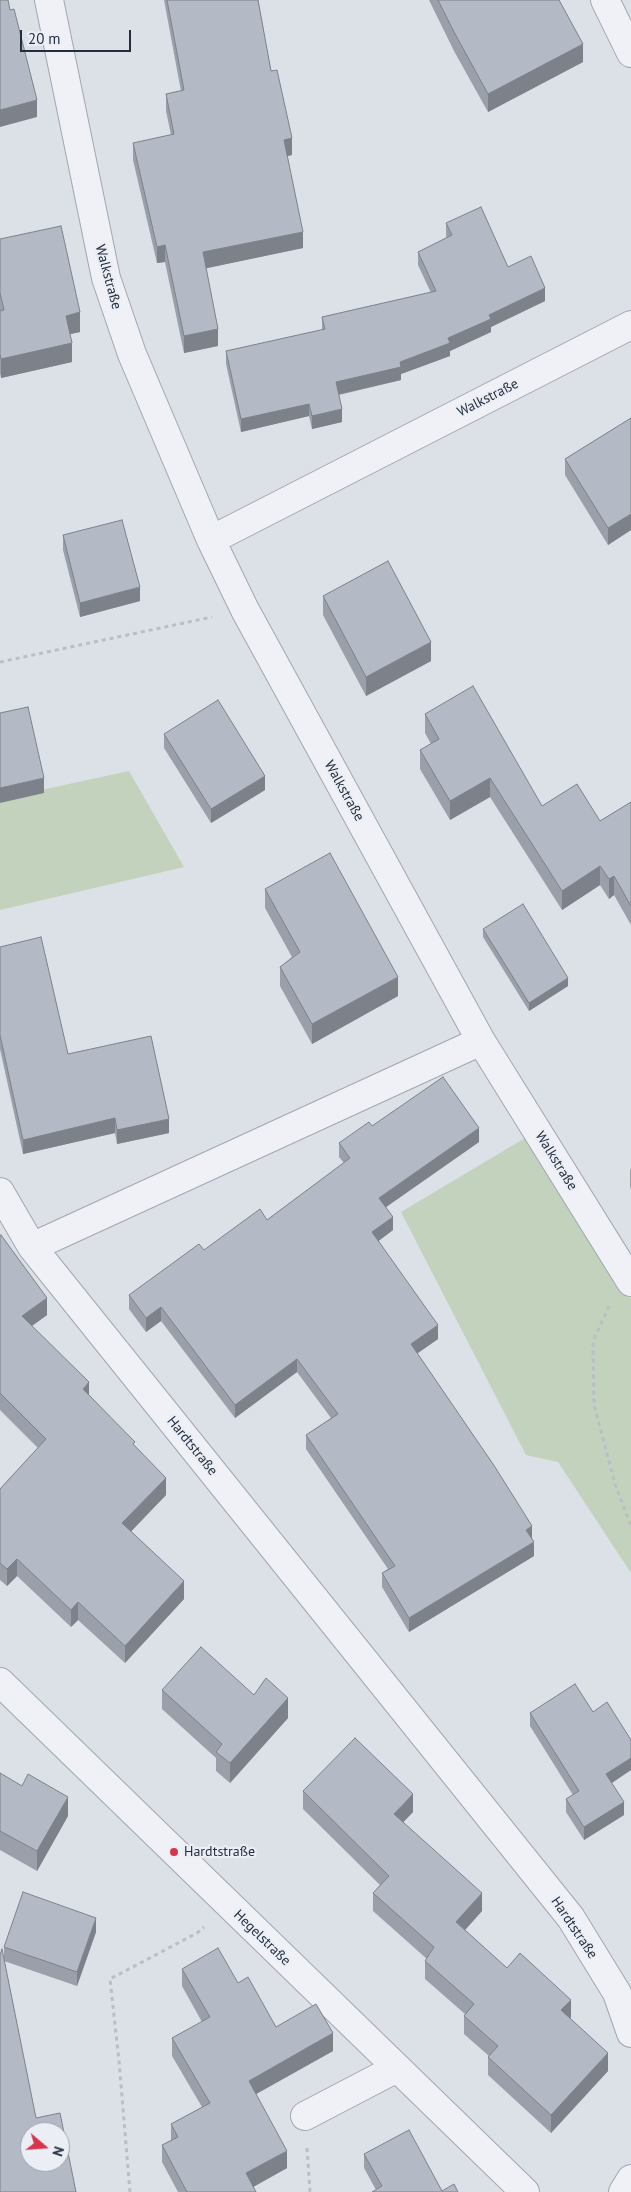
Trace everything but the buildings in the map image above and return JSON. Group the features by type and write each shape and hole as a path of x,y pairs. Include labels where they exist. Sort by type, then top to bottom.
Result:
{"street":[{"name":"Walkstraße","path":"48,0 106,278 132,354 211,540 245,610 481,1041 628,1277"},
{"path":"605,0 631,53"},
{"name":"Walkstraße","path":"211,540 631,325"},
{"path":"32,1248 481,1041"},
{"name":"Hardtstraße","path":"0,1192 32,1248 570,1918 617,1993 631,2033"},
{"name":"Hegelstraße","path":"0,1682 525,2192"},
{"path":"306,2116 397,2068"},
{"path":"623,2192 631,2179"}],"path":[{"path":"0,662 245,610"},
{"path":"628,1277 593,1341 594,1405 616,1487 631,1526"},
{"path":"130,2192 110,1979 197,1933 229,1906"},
{"path":"306,2116 310,2192"}],"green space":[{"path":"129,771 184,867 0,910 0,799"},
{"path":"525,1138 574,1209 631,1299 631,1573 558,1462 526,1455 401,1212"}],"place":[{"name":"Hardtstraße","path":"174,1852"}]}
